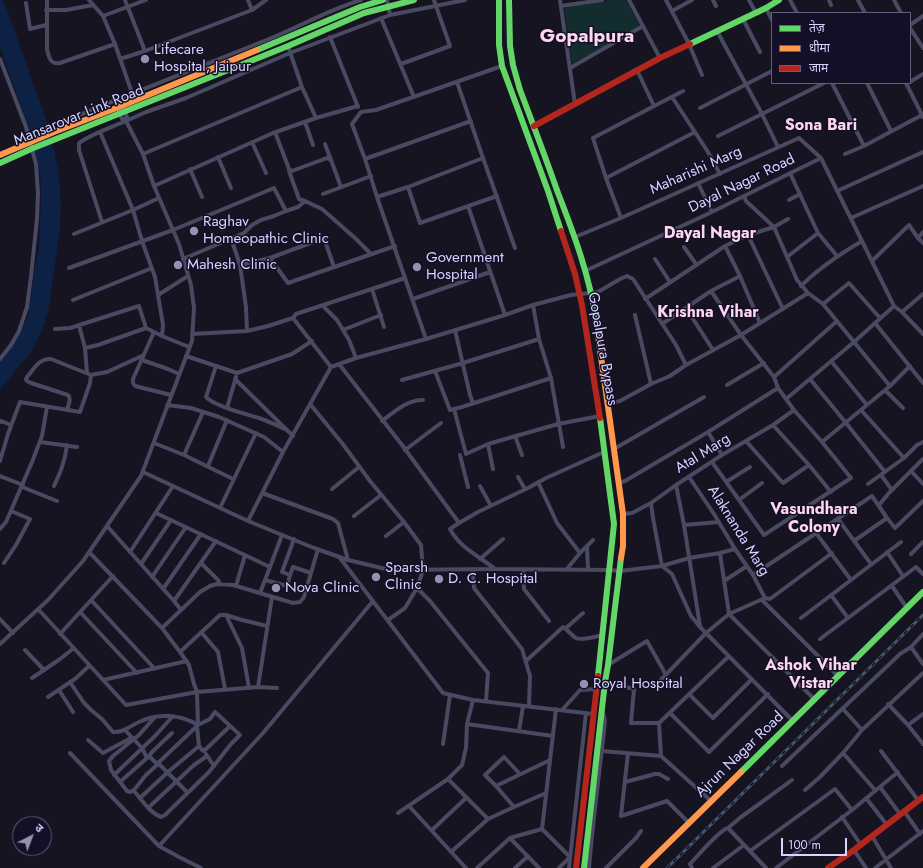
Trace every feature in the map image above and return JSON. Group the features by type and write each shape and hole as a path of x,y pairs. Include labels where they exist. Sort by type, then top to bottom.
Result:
{"main road":[{"name":"Mansarovar Link Road","path":"0,163 239,62 275,40 360,7 383,0"},
{"name":"Mansarovar Link Road","path":"0,155 119,107 239,62 288,46 388,3 414,0"},
{"name":"Gopalpura Bypass","path":"499,0 499,45 502,66 548,191 575,274 582,305 600,416 614,524 576,868"},
{"name":"Gopalpura Bypass","path":"509,0 510,46 513,65 520,90 575,237 594,308 607,404 620,482 623,514 623,546 605,682 584,868"},
{"path":"534,126 660,58 756,13 779,0"},
{"name":"Ajrun Nagar Road","path":"643,868 923,592"},
{"path":"828,868 921,799"}],"street":[{"path":"47,0 47,49 53,63 60,63 115,44"},
{"path":"89,0 103,16 115,44 132,94"},
{"path":"125,0 145,51"},
{"path":"103,16 146,0"},
{"path":"248,0 252,10"},
{"path":"120,59 145,51 252,10 266,0"},
{"path":"60,123 275,40 330,12 361,0"},
{"path":"401,64 450,46 434,0"},
{"path":"102,222 79,143 126,120 186,98 290,53 381,18 465,0"},
{"path":"560,0 575,104"},
{"path":"561,6 602,0"},
{"path":"629,0 660,58"},
{"path":"666,0 689,44 702,75"},
{"path":"672,11 692,0"},
{"path":"713,0 716,6"},
{"path":"749,0 756,13"},
{"path":"790,0 796,12"},
{"path":"829,0 831,5"},
{"path":"858,0 864,12"},
{"path":"894,0 900,12"},
{"path":"26,3 30,29 46,25"},
{"path":"388,3 390,15"},
{"path":"46,10 66,10 92,4"},
{"path":"766,8 771,18"},
{"path":"911,24 923,16"},
{"path":"381,18 414,97"},
{"path":"743,19 760,52"},
{"path":"570,68 643,26"},
{"path":"911,30 923,48"},
{"path":"717,31 778,147"},
{"path":"330,37 361,112"},
{"path":"288,46 302,87 316,118"},
{"path":"0,59 26,127 36,164 38,193 37,219 27,307 19,332 0,359"},
{"path":"426,339 352,124 361,112 376,110 502,66"},
{"path":"637,70 654,106"},
{"path":"700,108 771,72"},
{"path":"911,81 923,74"},
{"path":"457,82 515,248"},
{"path":"718,136 822,84"},
{"path":"833,84 864,146"},
{"path":"868,84 891,131"},
{"path":"845,154 864,146 922,116 908,84"},
{"path":"143,154 302,87"},
{"path":"620,218 593,138 683,91"},
{"path":"672,97 708,152 720,174"},
{"path":"0,644 49,599 83,561 141,476 192,341 194,308 191,285 179,244 154,186 143,154 126,120 121,102 118,100"},
{"path":"918,106 923,104"},
{"path":"154,186 275,132 358,106"},
{"path":"365,159 471,121"},
{"path":"305,122 314,145"},
{"path":"100,132 133,210 155,277 163,325 162,336"},
{"path":"275,132 289,169 292,171 327,158 331,160"},
{"path":"606,178 695,132"},
{"name":"Maharishi Marg","path":"575,237 799,138 821,158"},
{"path":"252,142 266,173"},
{"path":"325,144 341,187"},
{"path":"837,190 922,154"},
{"path":"218,157 231,188"},
{"path":"377,197 408,187 483,158"},
{"path":"821,158 894,306 902,312 923,334"},
{"name":"Dayal Nagar Road","path":"585,271 712,212 821,158"},
{"path":"190,169 202,197"},
{"path":"289,171 300,199 322,209 371,254"},
{"path":"790,173 818,232 837,256"},
{"path":"323,194 371,176"},
{"path":"698,183 712,212"},
{"path":"851,218 923,186"},
{"path":"408,187 420,224 497,196"},
{"path":"69,268 173,230 274,188 286,211"},
{"path":"789,200 800,194"},
{"path":"744,196 746,201 774,227 801,286 808,294 823,304 890,386"},
{"path":"74,234 159,198"},
{"path":"183,259 244,233 252,225 261,220 298,207 305,201"},
{"path":"468,206 505,315"},
{"path":"646,299 696,264 725,246 748,235 774,227 788,219"},
{"path":"872,261 910,225 923,243"},
{"path":"787,257 818,232"},
{"path":"918,238 923,232"},
{"path":"748,235 783,309"},
{"path":"231,238 240,264 246,307 247,331"},
{"path":"240,264 270,258 324,238 334,267"},
{"path":"801,286 837,256 862,241"},
{"path":"270,258 288,283 395,246"},
{"path":"725,246 740,276 760,323"},
{"path":"684,247 696,264"},
{"path":"655,258 670,282"},
{"path":"73,300 152,268"},
{"path":"413,299 490,272"},
{"path":"158,295 188,276"},
{"path":"248,521 286,446 292,438 331,367 339,364 426,339 534,305 571,295 598,292 627,276 633,279 676,345 686,365"},
{"path":"662,324 711,291 740,276"},
{"path":"192,334 247,331 268,326 293,318 296,314 405,278"},
{"path":"823,304 850,283 880,318"},
{"path":"372,289 384,327"},
{"path":"711,291 741,335 774,377 778,388 794,410 851,478 764,535 712,462"},
{"path":"607,404 620,401 651,384 670,376 686,365 741,335 808,294"},
{"path":"902,312 923,294"},
{"path":"534,305 539,339 551,378 563,447"},
{"path":"56,329 70,328 139,306 146,328 189,347"},
{"path":"323,306 343,330 349,340 356,358"},
{"path":"786,399 832,361 894,306"},
{"path":"686,308 713,350"},
{"path":"343,330 381,315"},
{"path":"635,315 651,384"},
{"path":"293,318 331,367"},
{"path":"774,377 837,321"},
{"path":"875,323 923,382"},
{"path":"0,461 20,402 80,412 90,383 79,325"},
{"path":"919,329 923,325"},
{"path":"84,348 98,345 146,328"},
{"path":"455,330 470,395 474,403"},
{"path":"154,332 133,379 133,383 134,385 171,395"},
{"path":"402,380 463,363 539,339"},
{"path":"186,356 237,373 292,354 312,341"},
{"path":"67,410 70,399 68,395 27,381 27,377 39,362 51,359 89,374 107,372 143,357 179,374"},
{"path":"832,361 867,405"},
{"path":"727,384 764,363"},
{"path":"339,364 460,522"},
{"path":"216,366 206,397 210,401 285,429"},
{"path":"822,442 890,386 910,366"},
{"path":"435,371 450,410 551,378"},
{"path":"227,408 237,373"},
{"path":"235,379 285,429 292,438"},
{"path":"810,379 846,423 883,474 892,490"},
{"path":"620,482 625,481 708,432 778,388"},
{"path":"885,390 903,408"},
{"path":"614,449 704,397"},
{"path":"382,421 410,402 423,400"},
{"path":"310,404 421,545 423,570 417,588 405,608 388,620"},
{"path":"167,405 191,408 227,420 264,437 283,452"},
{"path":"0,529 6,522 40,442 47,407"},
{"path":"454,409 466,454"},
{"name":"Atal Marg","path":"623,514 632,512 651,503 722,455 773,425 794,410"},
{"path":"861,410 904,458"},
{"path":"184,455 203,412"},
{"path":"468,487 458,456 488,444 515,436 558,424 600,416"},
{"path":"208,466 227,420"},
{"path":"0,422 1,421 12,425"},
{"path":"405,450 441,423"},
{"path":"773,425 831,492"},
{"path":"708,432 722,455"},
{"path":"220,508 256,433"},
{"path":"515,436 522,455"},
{"path":"746,441 783,483 809,465"},
{"path":"40,442 78,447"},
{"path":"868,484 923,442"},
{"path":"154,443 184,455 233,479"},
{"path":"488,444 493,469"},
{"path":"54,486 62,468 67,445"},
{"path":"495,569 471,553 454,537 450,529 460,522 546,478 604,452"},
{"path":"879,505 923,459"},
{"path":"332,489 359,467"},
{"path":"726,482 750,467"},
{"path":"911,471 923,484"},
{"path":"143,472 248,521 294,540 348,560 390,570 495,569 620,571 662,566 689,558 720,554 735,549"},
{"path":"0,476 56,501"},
{"path":"518,477 525,489"},
{"name":"Alaknanda Marg","path":"689,477 753,575 763,599 838,676"},
{"path":"538,482 557,523 580,553"},
{"path":"739,500 762,483"},
{"path":"676,485 684,525 700,627"},
{"path":"130,552 173,486"},
{"path":"480,486 491,506"},
{"path":"262,493 333,519 338,523 348,560"},
{"path":"354,516 381,495"},
{"path":"753,575 872,496 895,528 923,501"},
{"path":"651,503 652,518 662,566 672,574 691,616 700,627 768,694 793,721"},
{"path":"4,563 30,519 11,511"},
{"path":"156,513 270,566"},
{"path":"854,541 887,518"},
{"path":"838,519 871,564"},
{"path":"141,564 171,520"},
{"path":"386,536 404,522"},
{"path":"684,525 719,522"},
{"path":"106,526 181,610"},
{"path":"152,577 186,527"},
{"path":"816,533 851,580"},
{"path":"163,589 201,534"},
{"path":"260,593 282,534"},
{"path":"480,559 503,539"},
{"path":"290,575 282,572 294,540"},
{"path":"566,570 593,540"},
{"path":"174,601 216,541"},
{"path":"801,618 901,542"},
{"path":"911,554 923,542"},
{"path":"587,546 588,570"},
{"path":"162,628 200,592 217,584 236,586 293,603 300,602 304,597 318,549"},
{"path":"89,552 162,628 187,661 197,692 197,726 199,746 203,751 204,750 214,766"},
{"path":"887,552 903,576"},
{"path":"656,684 706,633 729,614 763,599 770,599 832,553"},
{"path":"720,554 729,614 814,698"},
{"path":"236,586 245,555"},
{"path":"340,557 443,693 473,700 593,714"},
{"path":"201,563 218,580 220,584"},
{"path":"724,581 747,566"},
{"path":"265,580 286,586 293,567 311,573"},
{"path":"820,639 916,567 923,574"},
{"path":"473,570 474,588 522,649 530,676 529,706"},
{"path":"523,570 524,589 549,621"},
{"path":"60,634 113,576"},
{"path":"892,586 907,608"},
{"path":"417,588 430,601 488,673 486,701"},
{"path":"831,595 848,618"},
{"path":"258,687 272,597"},
{"path":"91,600 154,668"},
{"path":"159,846 263,733 373,601"},
{"path":"38,609 126,706 197,692 258,687 277,688"},
{"path":"80,612 137,673"},
{"path":"526,660 560,629 563,627 566,628 583,613"},
{"path":"180,652 220,615 226,615 267,626"},
{"path":"226,615 242,648 249,688"},
{"path":"0,619 13,633"},
{"path":"566,628 575,638 579,640 602,635"},
{"path":"201,632 218,652 225,690"},
{"path":"782,766 923,634"},
{"path":"608,665 647,641 666,675"},
{"path":"910,647 923,664"},
{"path":"32,678 74,648"},
{"path":"25,650 44,670"},
{"path":"605,682 634,689 631,723 659,723 729,656"},
{"path":"102,680 187,661"},
{"path":"48,697 70,682 89,666"},
{"path":"805,790 820,777 862,730 888,704 923,673"},
{"path":"689,694 713,718 752,679"},
{"path":"70,682 90,710 115,732 124,730 140,721 158,716 173,716 187,720 197,726"},
{"path":"562,710 580,690 596,689"},
{"path":"59,690 73,712"},
{"path":"670,713 709,752 768,694"},
{"path":"443,744 450,695"},
{"path":"398,813 448,779 462,765 473,700"},
{"path":"888,704 908,725 923,744"},
{"path":"519,731 523,706"},
{"path":"589,868 592,828 605,721 602,709"},
{"path":"843,709 862,730"},
{"path":"542,829 556,710"},
{"path":"134,790 148,808 161,817 197,784 214,766 230,744 240,735 215,712 210,719 197,726 158,763 134,790 128,792 110,770 110,760 144,730 155,717"},
{"path":"569,868 586,713"},
{"path":"908,725 923,714"},
{"path":"114,775 155,736 173,716"},
{"path":"659,723 662,756"},
{"path":"468,724 553,736"},
{"path":"204,750 230,726"},
{"path":"124,730 142,748 148,757 158,763 187,792"},
{"path":"120,782 172,733"},
{"path":"88,740 103,753 132,739"},
{"path":"140,798 199,746"},
{"path":"602,751 662,756 711,801"},
{"path":"881,751 921,799"},
{"path":"70,753 159,846 201,868"},
{"path":"628,753 621,816 667,801 689,823"},
{"path":"843,753 875,790"},
{"path":"148,808 194,765 207,756"},
{"path":"514,807 485,775 504,757 520,774"},
{"path":"496,786 550,760"},
{"path":"776,868 852,810 898,772"},
{"path":"625,782 655,774 659,774 668,779"},
{"path":"448,779 488,819"},
{"path":"686,868 691,866 725,829 792,780"},
{"path":"875,868 922,832 902,813 880,787"},
{"path":"750,851 835,789 852,810"},
{"path":"451,852 488,819 546,794"},
{"path":"432,830 466,798"},
{"path":"866,798 887,825"},
{"path":"409,806 466,868"},
{"path":"842,817 861,845"},
{"path":"728,828 765,868"},
{"path":"542,829 570,857"},
{"path":"477,868 510,838 542,829"},
{"path":"606,868 641,831"},
{"path":"872,836 891,868"},
{"path":"510,838 539,868"},
{"path":"713,868 744,845"},
{"path":"854,850 866,868"},
{"path":"515,868 528,856"},
{"path":"559,868 570,857"}],"green space":[{"path":"612,0 626,0 640,26 572,64 564,8"}],"water":[{"path":"0,0 3,0 7,10 49,128 59,174 61,203 60,227 49,308 41,333 30,353 0,390 0,360 16,339 28,316 35,266 39,250 41,183 31,134 0,48"}],"railway":[{"path":"667,868 923,615"}],"traffic: fast":[{"path":"257,50 360,7 383,0"},
{"path":"0,163 31,149 288,46 364,13 414,0"},
{"path":"499,0 499,45 502,66 548,191 561,231"},
{"path":"509,0 510,46 513,65 520,90 581,256 590,288 596,321"},
{"path":"690,44 766,8 779,0"},
{"path":"598,676 614,524 600,418"},
{"path":"584,868 621,558"},
{"path":"741,772 923,592"}],"traffic: slow":[{"path":"0,155 257,50"},
{"path":"596,321 623,514 623,546 621,558"},
{"path":"643,868 741,772"}],"traffic: jam":[{"path":"534,126 660,58 690,44"},
{"path":"561,231 575,274 582,305 600,418"},
{"path":"576,868 598,676"},
{"path":"828,868 923,797"}],"place":[{"name":"Lifecare Hospital, Jaipur","path":"145,59"},
{"name":"Raghav Homeopathic Clinic","path":"194,231"},
{"name":"Mahesh Clinic","path":"178,265"},
{"name":"Government Hospital","path":"417,267"},
{"name":"Sparsh Clinic","path":"376,577"},
{"name":"D. C. Hospital","path":"439,579"},
{"name":"Nova Clinic","path":"276,588"},
{"name":"Royal Hospital","path":"584,684"}],"district":[{"name":"Gopalpura","path":"587,37"},
{"name":"Sona Bari","path":"821,126"},
{"name":"Dayal Nagar","path":"710,234"},
{"name":"Krishna Vihar","path":"708,313"},
{"name":"Vasundhara Colony","path":"814,519"},
{"name":"Ashok Vihar Vistar","path":"811,675"}]}
